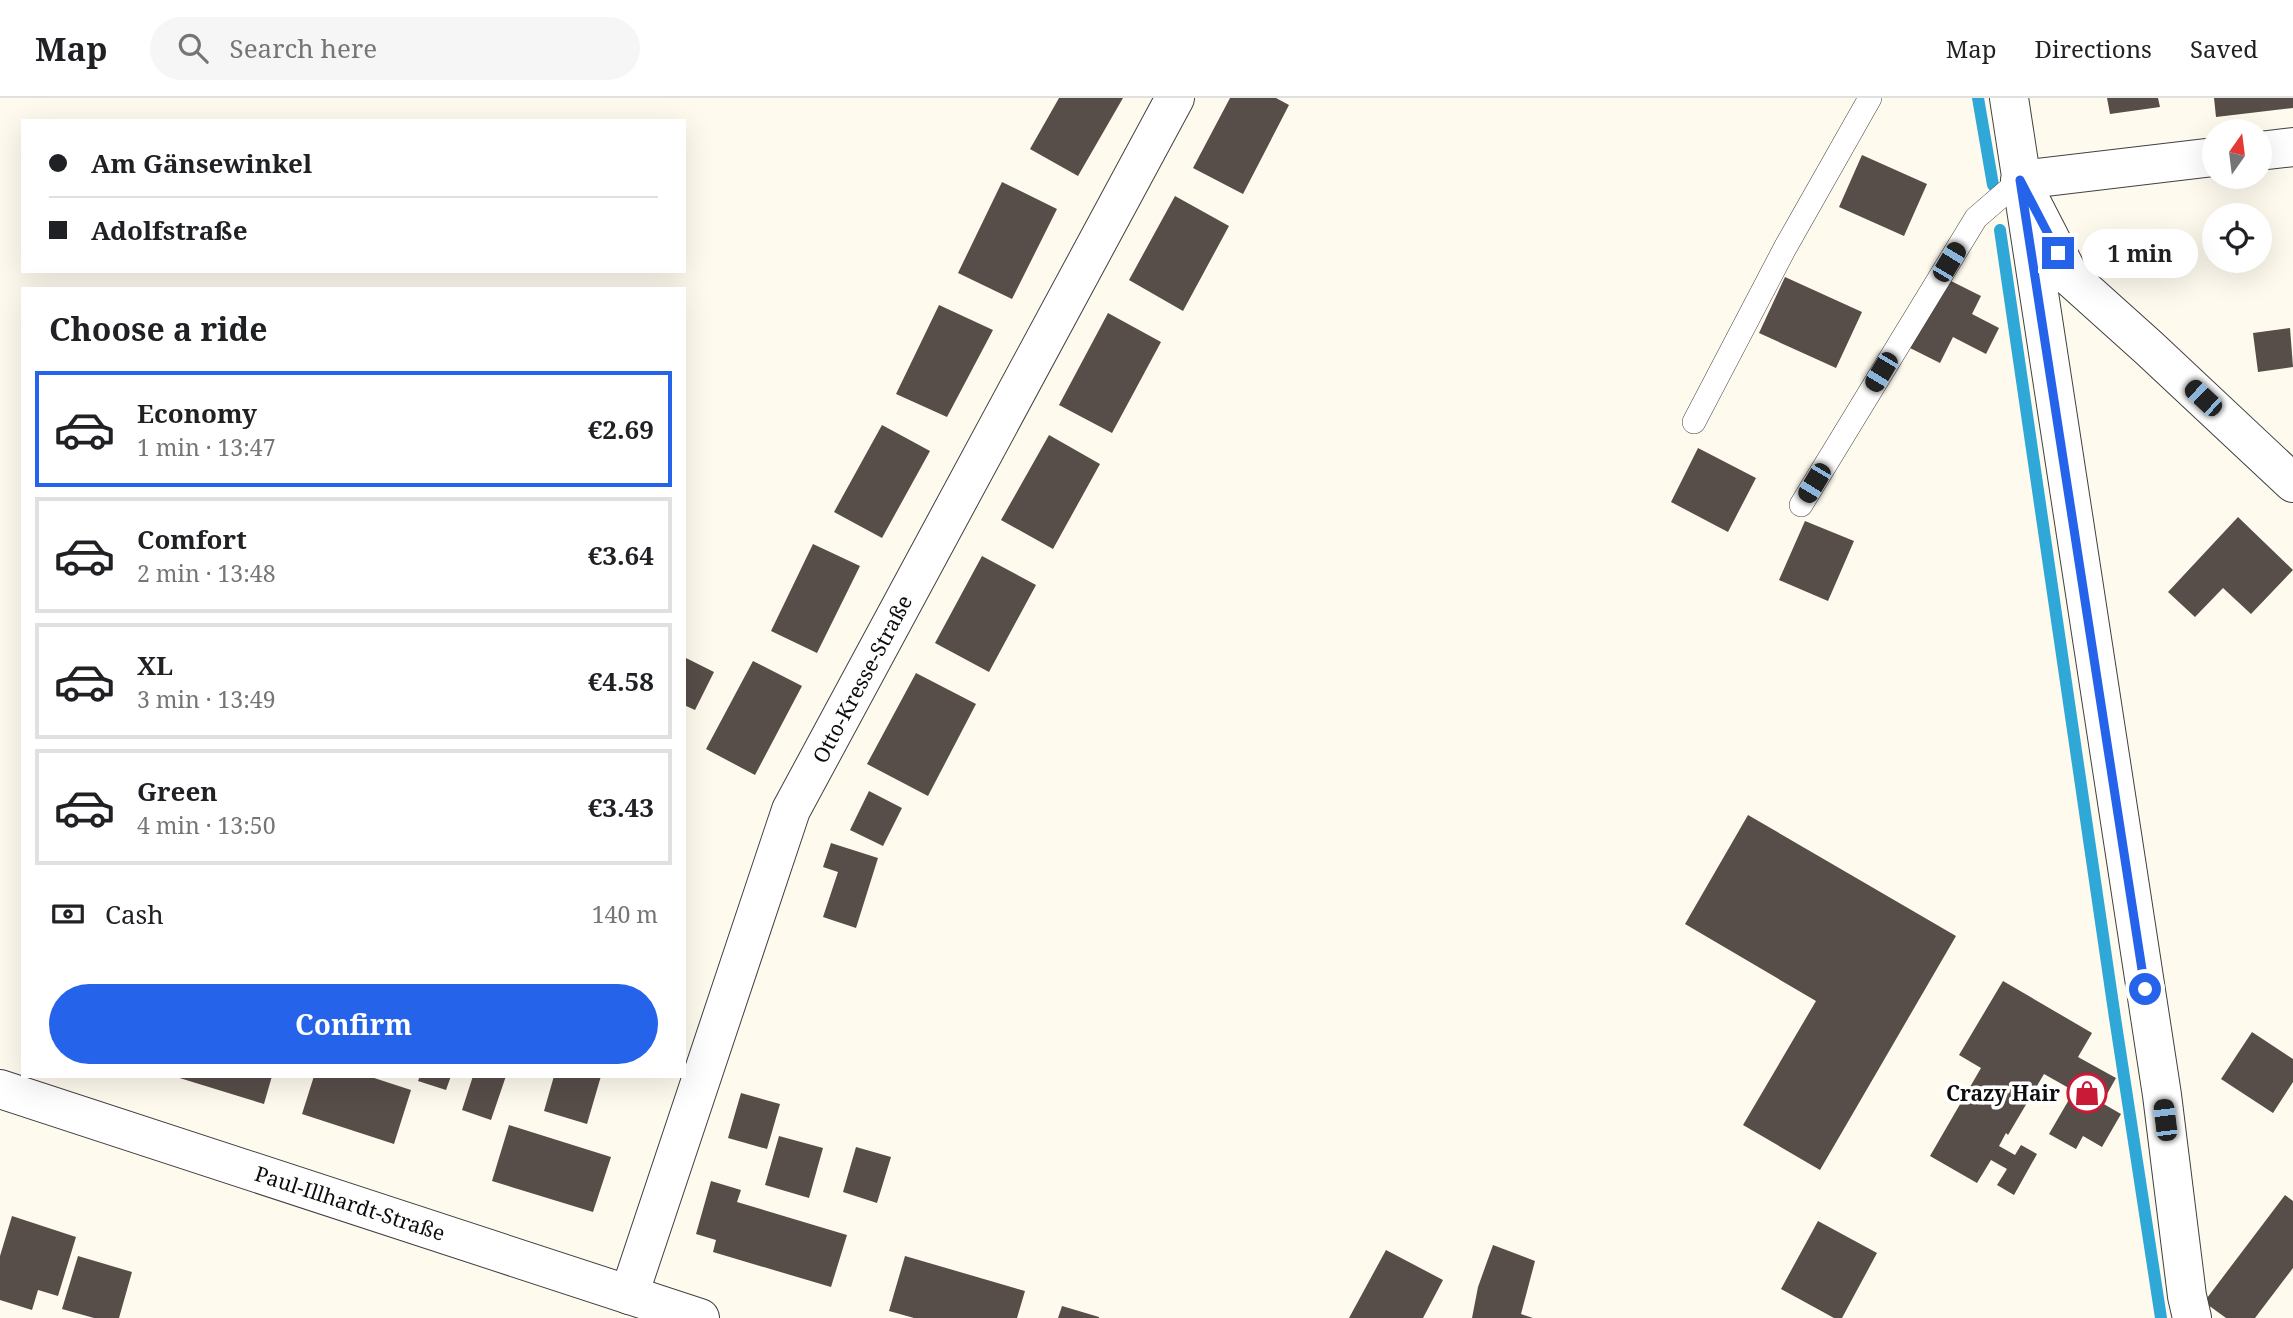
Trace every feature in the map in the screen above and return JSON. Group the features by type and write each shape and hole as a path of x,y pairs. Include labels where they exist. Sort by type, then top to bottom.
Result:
{"street":[{"name":"Otto-Kresse-Straße","path":"629,1295 791,810 1175,98"},
{"path":"2009,98 2162,1095 2192,1318"},
{"path":"2272,149 2293,147"},
{"path":"2020,180 2202,158"},
{"path":"2020,180 2070,277 2293,483"},
{"name":"Paul-Illhardt-Straße","path":"0,1088 700,1318"}],"lane":[{"path":"1694,422 1785,248 1870,98"},
{"path":"1801,505 1976,218 2020,180"}],"building":[{"path":"1059,98 1123,98 1078,176 1030,149"},
{"path":"1230,98 1276,98 1289,105 1243,194 1193,168"},
{"path":"2107,98 2158,98 2160,107 2110,114"},
{"path":"2214,98 2293,98 2293,108 2216,117"},
{"path":"1862,155 1927,184 1904,236 1839,207"},
{"path":"1002,182 1057,209 1012,299 958,273"},
{"path":"1175,196 1229,226 1183,311 1129,280"},
{"path":"1785,277 1862,312 1836,368 1759,333"},
{"path":"1945,278 1981,296 1972,314 1999,328 1986,354 1953,337 1940,363 1910,348"},
{"path":"939,305 993,330 947,417 896,394"},
{"path":"1108,313 1161,342 1112,433 1059,405"},
{"path":"2290,328 2293,367 2258,372 2253,333"},
{"path":"882,425 930,451 882,538 834,512"},
{"path":"1049,435 1100,464 1053,549 1001,520"},
{"path":"1698,448 1756,478 1728,532 1671,502"},
{"path":"2238,517 2293,570 2251,614 2223,588 2195,617 2168,592"},
{"path":"1805,521 1854,541 1828,601 1779,580"},
{"path":"813,544 860,566 817,653 771,631"},
{"path":"982,556 1036,585 989,672 935,643"},
{"path":"686,658 714,672 695,710 686,706"},
{"path":"753,661 802,686 755,775 706,749"},
{"path":"916,673 976,704 928,796 867,764"},
{"path":"869,791 902,808 883,846 850,830"},
{"path":"1748,815 1956,936 1820,1170 1743,1125 1816,1001 1685,924"},
{"path":"831,843 878,858 856,928 823,917 838,872 823,867"},
{"path":"2003,981 2092,1033 2078,1057 2116,1078 2102,1103 2121,1114 2102,1147 2083,1136 2076,1149 2049,1134 2074,1091 2044,1074 1999,1146 2015,1155 2021,1145 2037,1154 2014,1195 1997,1185 2007,1169 1991,1160 1977,1183 1930,1156 1981,1068 1959,1055"},
{"path":"2252,1032 2293,1059 2293,1082 2273,1113 2221,1079"},
{"path":"180,1078 271,1078 264,1104"},
{"path":"313,1078 374,1078 411,1090 394,1144 302,1114"},
{"path":"419,1078 450,1078 446,1090 418,1081"},
{"path":"472,1078 505,1078 491,1120 462,1110"},
{"path":"553,1078 600,1078 587,1124 544,1111"},
{"path":"741,1093 780,1104 767,1149 728,1138"},
{"path":"509,1125 611,1157 593,1212 492,1181"},
{"path":"779,1136 823,1148 809,1198 765,1185"},
{"path":"856,1147 891,1157 877,1203 843,1192"},
{"path":"711,1181 741,1190 737,1202 847,1235 831,1287 713,1252 716,1240 696,1234"},
{"path":"2285,1195 2293,1201 2293,1268 2255,1318 2226,1318 2204,1302"},
{"path":"12,1216 76,1237 58,1296 38,1290 32,1310 0,1300 0,1256"},
{"path":"1818,1221 1877,1253 1842,1318 1834,1318 1781,1289"},
{"path":"1493,1245 1535,1261 1521,1314 1533,1318 1472,1318 1478,1287"},
{"path":"1386,1250 1443,1280 1423,1318 1349,1318"},
{"path":"78,1256 132,1272 119,1318 94,1318 62,1309"},
{"path":"905,1256 1025,1291 1017,1318 914,1318 889,1311"},
{"path":"1062,1306 1099,1317 1099,1318 1058,1318"}],"waterway":[{"path":"1978,98 1993,185"},
{"path":"2000,230 2161,1318"}],"place":[{"name":"Crazy Hair","path":"2087,1093"}],"route":[{"path":"2058,253 2020,180 2145,989"}]}
